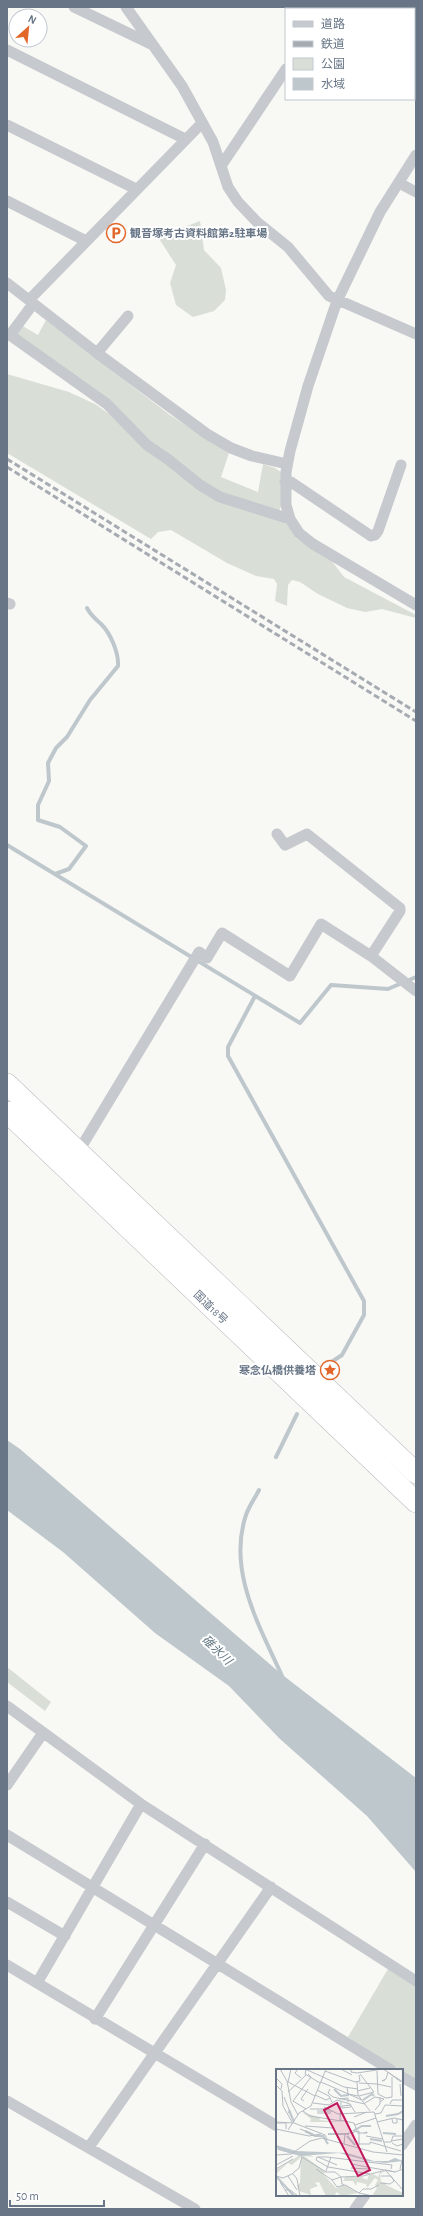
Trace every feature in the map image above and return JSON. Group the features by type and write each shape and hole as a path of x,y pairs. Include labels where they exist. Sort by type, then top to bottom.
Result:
{"highway":[{"name":"国道18号","path":"7,1084 416,1473"},
{"name":"国道18号","path":"7,1112 67,1170 412,1490"}],"street":[{"path":"74,7 154,45"},
{"path":"126,7 182,86 213,142 228,187 238,202 257,222 288,247 329,296 337,301 416,334"},
{"path":"7,50 185,139"},
{"path":"221,166 285,70"},
{"path":"202,123 136,188 86,241 31,302 8,334 107,404 147,445 169,460 200,486 220,497 290,519"},
{"path":"7,125 136,188"},
{"path":"416,155 380,212 337,301 308,386 287,464 286,482 286,505 290,519 299,533 313,544 416,605"},
{"path":"399,183 416,192"},
{"path":"7,201 86,241"},
{"path":"7,283 172,410 231,448 252,456 287,464"},
{"path":"98,353 128,316"},
{"path":"286,482 291,482 371,536 376,535 378,531 401,465"},
{"path":"276,834 285,845 307,834 400,908 400,911 371,956"},
{"path":"67,1170 199,952 207,958 222,933 290,976 321,924 371,956 416,990"},
{"path":"7,1706 141,1804 416,1980"},
{"path":"7,1785 43,1733"},
{"path":"37,1983 141,1804"},
{"path":"7,1835 156,1924 218,1964 389,2069"},
{"path":"96,2019 205,1844"},
{"path":"89,2147 271,1887"},
{"path":"7,1902 64,1936"},
{"path":"7,1965 276,2125"},
{"path":"403,2077 416,2085"},
{"path":"7,2101 195,2209"},
{"path":"403,2143 416,2125"},
{"path":"355,2209 364,2196"}],"green space":[{"path":"200,221 204,250 221,268 226,290 225,300 214,311 193,317 176,305 170,283 176,265 158,237"},
{"path":"46,320 170,415 229,453 221,477 258,492 263,464 275,468 281,472 281,506 279,511 221,494 201,483 18,338 17,331 21,325 38,335"},
{"path":"7,374 69,392 95,404 125,425 196,488 285,520 296,538 331,560 344,577 416,615 416,618 382,609 365,612 347,608 318,594 300,582 292,580 288,585 287,606 275,601 277,584 274,579 256,576 227,563 171,530 158,532 151,539 7,453"},
{"path":"7,1667 51,1702 45,1711 7,1682"},
{"path":"388,1969 416,1986 416,2080 403,2072 403,2069 399,2069 348,2037"}],"water":[{"name":"碓氷川","path":"7,1440 20,1449 280,1673 416,1778 416,1872 367,1816 280,1739 229,1686 155,1633 63,1552 7,1510"}],"waterway":[{"path":"55,874 69,869 86,846 60,827 38,820 38,805 49,781 48,763 56,748 67,737 90,700 118,666 116,650 111,639 102,625 87,608"},
{"path":"7,845 300,1023 331,985 388,989 416,977"},
{"path":"255,996 228,1047 228,1056 364,1301 364,1315 342,1355 327,1365"},
{"path":"276,1457 297,1414"},
{"path":"259,1490 246,1515 241,1536 243,1578 256,1618 282,1676"}],"railway":[{"path":"7,459 416,712"},
{"path":"7,467 416,721"}],"place":[{"name":"観音塚考古資料館第2駐車場","path":"116,233"},
{"name":"寒念仏橋供養塔","path":"330,1370"}]}
